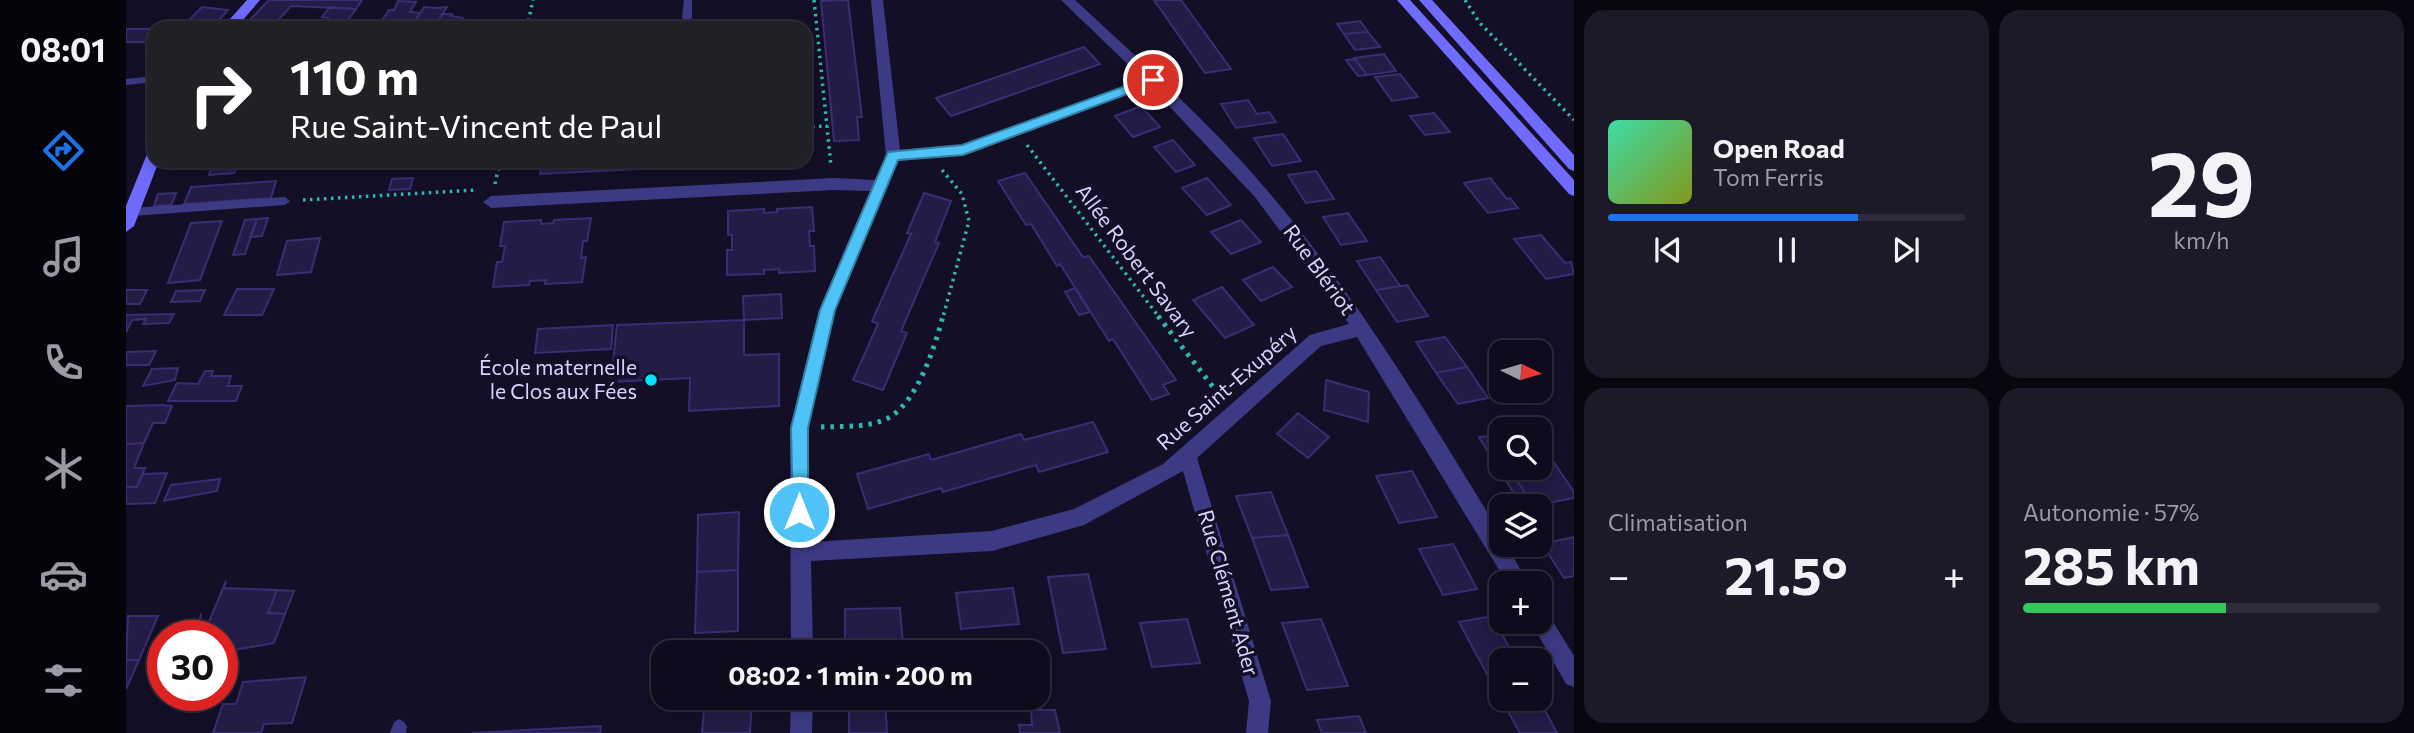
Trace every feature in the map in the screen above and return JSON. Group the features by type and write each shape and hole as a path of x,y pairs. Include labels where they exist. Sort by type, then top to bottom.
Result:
{"main road":[{"path":"235,21 254,0"},
{"path":"1403,0 1574,190"},
{"path":"1425,0 1574,164"},
{"path":"129,219 149,168"}],"street":[{"path":"802,640 799,428 827,310 893,156 877,0"},
{"name":"Rue Blériot","path":"1067,0 1153,80 1284,222 1362,328 1407,396 1511,571"},
{"path":"893,156 963,150 1153,80"},
{"path":"491,202 832,184 878,186"},
{"name":"Rue Saint-Exupéry","path":"800,552 992,541 1077,518 1170,470 1232,412 1317,340 1362,328"},
{"name":"Rue Clément Ader","path":"1187,454 1260,701 1257,733"},
{"path":"1549,634 1574,676"},
{"path":"802,710 802,733"}],"lane":[{"path":"687,18 688,0"},
{"path":"126,82 147,80"},
{"path":"129,219 285,201"}],"path":[{"path":"528,21 533,0"},
{"path":"814,0 832,184"},
{"path":"1465,0 1479,22 1574,120"},
{"path":"812,127 827,126"},
{"name":"Allée Robert Savary","path":"1016,130 1232,412"},
{"path":"799,428 864,425 888,419 917,388 935,345 969,220 962,194 928,153"},
{"path":"285,201 480,190"}],"building":[{"path":"269,0 362,0 356,9 291,6 277,21 249,21"},
{"path":"848,0 862,117 857,117 859,140 834,141 821,1"},
{"path":"1154,0 1181,0 1231,69 1205,73"},
{"path":"398,1 416,2 410,12 420,13 415,21 382,21 389,10 394,10"},
{"path":"202,7 228,10 218,21 189,20"},
{"path":"330,7 356,9 347,21 326,21 328,18 322,17"},
{"path":"424,7 447,7 438,21 415,21"},
{"path":"442,14 463,18 461,21 438,21"},
{"path":"1360,21 1368,32 1344,34 1337,24"},
{"path":"126,29 147,29 147,42 126,42"},
{"path":"1368,32 1380,47 1355,50 1344,34"},
{"path":"1084,47 1100,64 951,116 936,98"},
{"path":"1384,54 1396,71 1367,75 1354,58"},
{"path":"1355,59 1367,75 1358,76 1346,60"},
{"path":"1400,74 1418,97 1392,101 1375,77"},
{"path":"1248,100 1257,114 1269,112 1276,122 1236,128 1221,104"},
{"path":"1141,106 1160,127 1133,137 1115,116"},
{"path":"1434,113 1450,132 1425,135 1410,116"},
{"path":"1283,134 1301,161 1272,166 1254,138"},
{"path":"1173,140 1195,165 1176,172 1154,147"},
{"path":"212,168 236,168 234,173 209,175"},
{"path":"541,168 658,168 540,174"},
{"path":"1316,171 1334,199 1306,203 1288,175"},
{"path":"1025,173 1083,257 1089,256 1176,380 1163,385 1169,394 1152,400 1113,339 1109,341 1060,264 1057,266 1031,224 1026,225 998,181"},
{"path":"413,178 410,189 389,190 392,179"},
{"path":"1207,178 1231,205 1207,215 1182,188"},
{"path":"1490,178 1518,208 1488,213 1464,183"},
{"path":"276,181 271,198 184,204 191,187"},
{"path":"176,193 171,205 154,206 158,194"},
{"path":"924,193 951,201 935,242 939,243 901,331 907,333 883,390 853,380 878,324 872,321 911,234 907,233"},
{"path":"812,207 814,231 809,231 810,246 814,246 815,271 779,273 779,269 764,270 764,274 727,275 727,250 732,250 732,235 728,235 728,211 764,209 764,213 777,212 777,209"},
{"path":"1348,213 1367,241 1341,245 1323,217"},
{"path":"268,218 262,236 250,237 257,219"},
{"path":"591,218 587,241 583,241 581,258 586,257 582,282 545,284 546,280 530,281 529,285 493,287 497,262 502,262 505,246 500,246 504,222 541,220 541,224 553,223 554,220"},
{"path":"257,219 245,254 233,255 245,220"},
{"path":"1241,220 1261,242 1231,254 1211,232"},
{"path":"222,221 200,280 168,283 191,223"},
{"path":"1541,235 1565,263 1571,262 1574,274 1546,279 1514,239"},
{"path":"320,238 311,272 277,275 287,241"},
{"path":"1380,257 1400,286 1376,290 1357,261"},
{"path":"1273,267 1292,287 1261,301 1243,280"},
{"path":"1407,285 1428,316 1397,322 1376,290"},
{"path":"1222,287 1254,325 1225,338 1193,300"},
{"path":"1075,288 1090,312 1079,315 1065,292"},
{"path":"237,289 274,289 262,315 224,315"},
{"path":"126,290 147,290 140,304 126,304"},
{"path":"205,290 200,301 171,302 176,291"},
{"path":"781,294 782,318 744,320 743,296"},
{"path":"174,314 169,323 143,324 146,319 132,320 126,332 126,315"},
{"path":"744,320 744,355 779,354 779,406 689,411 690,378 611,382 617,325"},
{"path":"613,325 611,349 535,353 538,329"},
{"path":"1445,337 1467,367 1436,373 1416,342"},
{"path":"156,351 149,365 126,365 126,352"},
{"path":"1467,367 1488,398 1458,404 1436,373"},
{"path":"178,368 175,380 143,386 152,369"},
{"path":"205,371 213,371 211,376 231,376 228,386 242,386 236,401 168,401 177,383 198,384"},
{"path":"1326,380 1369,392 1368,422 1324,410"},
{"path":"126,406 172,406 165,423 153,423 144,443 126,444"},
{"path":"1298,413 1329,437 1308,458 1277,434"},
{"path":"1093,422 1108,452 1039,472 1036,465 943,492 941,488 868,509 857,474 929,454 931,460 1021,434 1024,440"},
{"path":"1479,437 1489,437 1489,453"},
{"path":"144,443 134,468 145,468 137,487 126,487 126,444"},
{"path":"1552,461 1574,492 1574,498 1552,502 1552,494 1526,494 1517,480 1552,480"},
{"path":"1412,471 1437,517 1399,523 1376,476"},
{"path":"167,473 155,503 126,504 126,487 137,487 143,474"},
{"path":"220,479 217,491 164,501 171,485"},
{"path":"1506,480 1517,480 1526,494 1514,494"},
{"path":"1271,492 1288,535 1252,538 1236,496"},
{"path":"739,512 738,570 697,572 698,515"},
{"path":"1288,535 1308,587 1271,590 1252,538"},
{"path":"1574,537 1574,576 1564,578 1550,557 1552,542"},
{"path":"1453,544 1477,589 1443,595 1419,549"},
{"path":"738,570 738,631 695,633 697,572"},
{"path":"1088,574 1106,649 1063,653 1048,577"},
{"path":"226,581 224,588 277,590 268,613 285,614 274,643 238,649 238,620 210,620"},
{"path":"1013,588 1019,624 961,629 956,593"},
{"path":"277,590 294,591 285,614 268,613"},
{"path":"900,608 903,640 845,640 845,609"},
{"path":"128,616 158,616 156,620 147,620 147,641 139,660 126,660"},
{"path":"1489,617 1489,634 1502,634 1509,648 1489,648 1489,678 1459,622"},
{"path":"1187,619 1200,663 1152,667 1140,623"},
{"path":"1321,619 1348,686 1307,690 1282,623"},
{"path":"126,660 139,660 126,689"},
{"path":"306,677 292,723 264,724 261,733 213,733 221,711 238,711 238,698 243,682"},
{"path":"704,710 751,710 750,733 702,733"},
{"path":"849,710 886,710 887,733 849,733"},
{"path":"1031,710 1055,710 1060,733 1020,733 1019,725 1032,725"},
{"path":"1508,711 1545,711 1557,733 1520,733"},
{"path":"1359,716 1366,733 1322,733 1317,720"},
{"path":"601,726 600,733 472,733"}],"place":[{"name":"École maternelle le Clos aux Fées","path":"651,380"}],"route":[{"path":"799,512 799,428 827,310 893,156 963,150 1153,80"}]}
